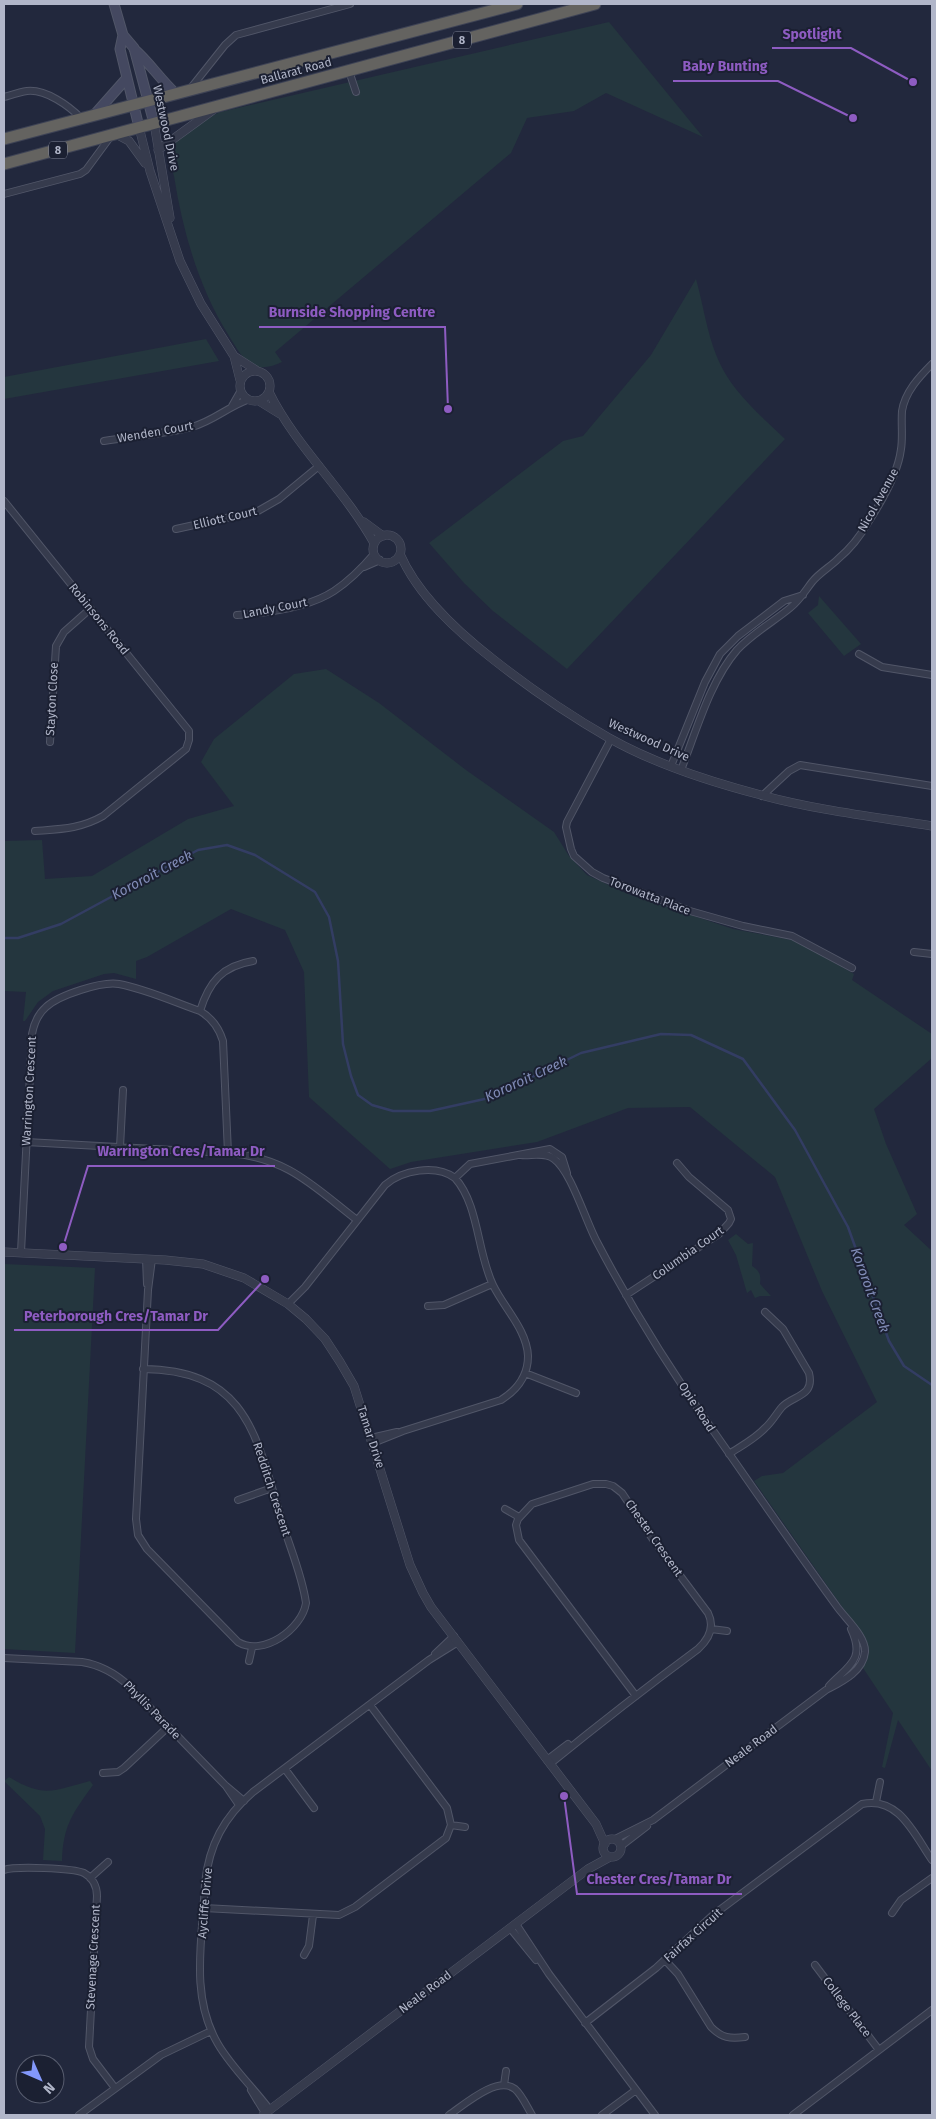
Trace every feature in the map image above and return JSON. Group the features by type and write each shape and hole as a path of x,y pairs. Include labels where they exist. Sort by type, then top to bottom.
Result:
{"highway":[{"name":"Ballarat Road","path":"4,139 517,4"},
{"name":"Ballarat Road","path":"4,164 595,4"}],"main road":[{"name":"Westwood Drive","path":"114,4 123,35 134,48 154,123"},
{"name":"Westwood Drive","path":"123,35 120,49 139,127"},
{"path":"134,48 147,60 164,83 175,93"},
{"path":"95,114 126,79"}],"street":[{"path":"190,89 225,45 236,35 350,4"},
{"path":"349,71 356,92"},
{"path":"4,97 28,91 38,92 64,104 81,118"},
{"path":"158,150 219,106"},
{"name":"Westwood Drive","path":"154,123 168,196 171,230"},
{"name":"Westwood Drive","path":"139,127 150,171 180,261 201,304 234,356 240,380"},
{"path":"4,194 80,174 86,170 114,135 129,141 150,171"},
{"name":"Westwood Drive","path":"234,356 256,370"},
{"name":"Nicol Avenue","path":"681,770 715,686 737,650 805,594 813,582 851,546 874,514 898,464 901,449 902,411 905,400 913,385 932,364"},
{"path":"280,414 259,401 247,400 240,392 240,380 248,372 256,370 269,379 269,392 280,414 362,521 374,543 377,557 389,562 394,561 400,554 401,547 398,540 390,535 383,536 374,543"},
{"name":"Wenden Court","path":"232,406 240,392"},
{"path":"259,401 269,392"},
{"name":"Wenden Court","path":"104,441 192,427 214,418 232,406 247,400"},
{"name":"Elliott Court","path":"176,529 258,511 279,499 319,466"},
{"name":"Robinsons Road","path":"4,501 189,731 186,749 103,816 88,824 71,829 35,831"},
{"path":"362,521 383,536"},
{"name":"Westwood Drive","path":"400,554 408,572 443,614 482,650 532,690 611,739 681,770 762,796 932,826"},
{"name":"Landy Court","path":"237,615 253,614 312,601 334,591 377,557"},
{"name":"Westwood Drive","path":"389,562 408,572"},
{"path":"671,766 705,682 720,654 738,636 784,601 805,594"},
{"name":"Stayton Close","path":"50,742 56,646 64,632 90,609"},
{"path":"860,654 882,667 932,675"},
{"name":"Torowatta Place","path":"611,739 567,822 566,827 571,849 580,861 603,878 650,897 743,926 792,936 852,968"},
{"path":"762,796 790,771 800,765 932,786"},
{"path":"914,952 932,954"},
{"path":"200,1011 204,998 214,980 234,966 254,961"},
{"name":"Warrington Crescent","path":"21,1252 34,1026 40,1013 51,1003 98,985 112,983 200,1011 213,1022 223,1041 228,1152"},
{"path":"120,1147 123,1090"},
{"path":"26,1142 228,1152 258,1156 286,1167 313,1185 357,1220"},
{"name":"Opie Road","path":"455,1178 470,1164 521,1155 556,1156 568,1177 596,1241 626,1295 729,1454 863,1640 865,1653 863,1659"},
{"name":"Columbia Court","path":"626,1295 719,1234 730,1223 730,1214 723,1205 689,1177 676,1163"},
{"path":"290,1305 385,1185 398,1176 432,1170 445,1172 455,1178 467,1196 492,1284 524,1339 528,1357 525,1373 515,1390 502,1400 372,1441"},
{"name":"Tamar Drive","path":"4,1252 188,1262 217,1268 256,1283 290,1305 320,1334 354,1386 416,1579 431,1606 596,1824 614,1839"},
{"path":"149,1259 136,1519 138,1535 147,1548 232,1637 245,1646 252,1648 248,1661"},
{"path":"428,1306 444,1305 492,1284"},
{"path":"729,1454 759,1434 782,1407 802,1396 809,1386 809,1373 783,1329 765,1312"},
{"name":"Redditch Crescent","path":"144,1369 164,1369 193,1376 224,1392 235,1403 251,1426 272,1488 306,1602 305,1611 296,1624 266,1646 252,1648"},
{"path":"525,1373 576,1393"},
{"name":"Chester Crescent","path":"520,1517 527,1508 537,1502 593,1484 606,1484 618,1489 708,1613 711,1618 711,1629"},
{"path":"238,1500 272,1488"},
{"path":"505,1509 520,1517 516,1526 523,1547 636,1696"},
{"name":"Opie Road","path":"849,1623 858,1644 856,1657"},
{"path":"549,1762 698,1649 707,1640 711,1629 727,1631"},
{"name":"Aycliffe Drive","path":"266,2113 210,2031 200,1993 207,1868 212,1847 222,1826 241,1803 456,1639"},
{"path":"856,1657 863,1659"},
{"name":"Neale Road","path":"826,1690 850,1666 856,1657"},
{"name":"Phyllis Parade","path":"4,1658 82,1662 101,1667 121,1678 241,1803"},
{"name":"Neale Road","path":"621,1846 826,1690 849,1676 863,1659"},
{"path":"204,1908 339,1915 350,1911 446,1838 451,1825 449,1813 443,1802 370,1705"},
{"path":"103,1773 118,1772 124,1768 168,1727"},
{"path":"285,1769 314,1808"},
{"path":"880,1782 876,1802 885,1804 897,1811 932,1860"},
{"name":"Fairfax Circuit","path":"585,2022 665,1960 713,1915 847,1814 862,1804 876,1802"},
{"name":"Neale Road","path":"614,1839 653,1820"},
{"name":"Tamar Drive","path":"596,1824 604,1847"},
{"path":"451,1825 464,1827"},
{"path":"614,1839 621,1846 618,1854 610,1856 604,1847 608,1840 614,1839"},
{"name":"Neale Road","path":"588,1869 604,1847"},
{"name":"Neale Road","path":"266,2113 588,1869 610,1856"},
{"path":"4,1870 14,1868 76,1871 90,1878 108,1862"},
{"name":"Stevenage Crescent","path":"90,1878 95,1886 97,1896 89,2047 93,2059 115,2088"},
{"path":"892,1913 900,1900 932,1878"},
{"path":"304,1955 310,1941 314,1915"},
{"path":"513,1926 655,2115"},
{"path":"665,1960 678,1974 716,2033 726,2038 745,2037"},
{"name":"College Place","path":"815,1965 879,2050"},
{"path":"793,2115 932,2010"},
{"path":"79,2115 160,2054 210,2031"},
{"path":"504,2085 506,2071"},
{"path":"449,2115 489,2088 504,2085 514,2088 518,2092 532,2115"},
{"path":"602,2115 636,2090"}],"shaded area":[{"path":"609,22 703,137 606,93 574,111 527,118 511,153 275,352 282,362 260,367 253,365 242,356 218,318 209,299 187,239 170,156 172,145 177,139 191,128 220,112"},
{"path":"696,279 710,338 723,369 746,401 785,439 567,669 493,611 464,583 429,543 563,441 583,436 651,355"},
{"path":"206,339 219,361 4,399 4,377"},
{"path":"819,596 861,644 844,656 808,613 818,605"},
{"path":"326,669 379,703 466,770 554,832 569,856 587,875 628,894 733,929 797,941 854,974 852,980 932,1034 932,1058 874,1109 886,1144 917,1214 904,1225 932,1251 932,1771 898,1720 885,1768 882,1767 893,1713 863,1668 868,1656 866,1641 754,1481 762,1476 783,1473 877,1402 822,1291 775,1177 690,1107 628,1108 537,1142 411,1162 390,1169 309,1097 304,972 285,930 231,909 147,957 136,961 136,979 114,973 104,974 53,991 38,1002 25,1021 23,1021 26,992 4,991 4,841 42,840 45,879 92,876 188,819 234,806 201,762 214,739 294,674"},
{"path":"736,1234 748,1244 753,1243 752,1266 759,1274 760,1284 771,1296 755,1298 751,1290 747,1293 736,1255 728,1240"},
{"path":"4,1264 95,1268 75,1653 4,1649"},
{"path":"9,1777 31,1788 48,1791 90,1781 93,1785 70,1820 64,1838 62,1861 43,1860 45,1829 40,1816 4,1781"}],"waterway":[{"name":"Kororoit Creek","path":"4,938 18,938 61,924 198,850 227,845 255,855 315,892 329,917 338,961 343,1044 358,1095 372,1105 393,1111 430,1111 489,1098 581,1053 661,1034 691,1035 743,1059 795,1130 848,1227 889,1341 904,1366 932,1385"}],"place":[{"name":"Spotlight","path":"913,82"},
{"name":"Baby Bunting","path":"853,118"},
{"name":"Burnside Shopping Centre","path":"448,409"},
{"name":"Warrington Cres/Tamar Dr","path":"63,1247"},
{"name":"Peterborough Cres/Tamar Dr","path":"265,1279"},
{"name":"Chester Cres/Tamar Dr","path":"564,1796"}]}
